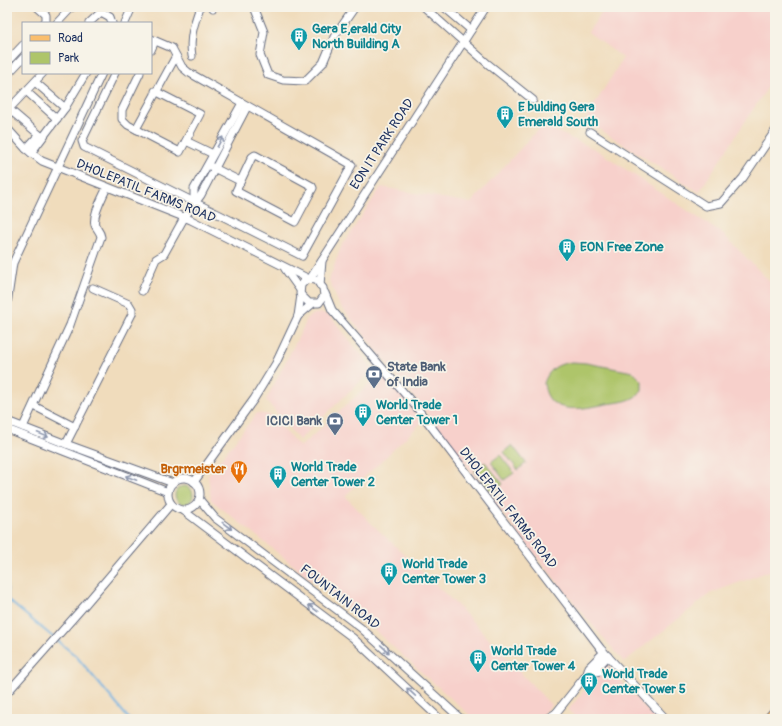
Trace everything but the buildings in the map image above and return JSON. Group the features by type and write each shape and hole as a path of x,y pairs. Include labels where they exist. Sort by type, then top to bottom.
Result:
{"main road":[{"path":"768,719 775,711"}],"street":[{"path":"37,7 47,18 45,22"},
{"path":"57,22 72,7"},
{"path":"125,22 132,7"},
{"path":"192,56 190,46 191,32 200,7"},
{"path":"254,7 264,32 260,55 263,67 268,75 283,80 305,81 323,63 334,37 355,7"},
{"path":"424,7 462,42 533,100"},
{"path":"444,7 471,30"},
{"name":"EON IT PARK ROAD","path":"310,279 486,7"},
{"path":"90,22 100,12 110,17 112,22"},
{"path":"115,74 82,141 84,146 302,256 352,165 188,72 182,67 172,48 153,40"},
{"path":"7,62 22,46"},
{"path":"136,129 155,91 176,56"},
{"path":"7,75 22,59"},
{"path":"41,138 9,109 42,74"},
{"path":"29,151 36,138 41,138 57,119 85,74"},
{"path":"7,304 13,263 102,74"},
{"path":"140,74 122,110 124,122 180,152 200,114 155,91"},
{"path":"35,82 65,108"},
{"path":"26,91 57,119"},
{"path":"194,202 194,189 213,154 245,105"},
{"path":"142,291 156,259 164,254 194,202 201,195 245,105"},
{"name":"DHOLEPATIL FARMS ROAD","path":"7,128 29,151 58,168 184,218 310,279"},
{"path":"590,132 706,206 721,203 743,178 775,131"},
{"path":"186,141 213,154"},
{"path":"255,155 309,184 313,188 296,221 292,222 236,191 240,181 252,157 255,155"},
{"path":"208,165 240,181"},
{"path":"23,428 70,325 101,237 95,224 95,216 107,187"},
{"path":"320,285 322,259"},
{"name":"DHOLEPATIL FARMS ROAD","path":"284,267 300,293"},
{"path":"7,693 171,504 168,492 173,483 185,478 194,482 276,363 298,316 302,283 310,279 316,280 325,293 323,300 298,316"},
{"path":"66,444 132,314 132,308 129,304 93,288"},
{"path":"300,293 307,302 315,304"},
{"name":"DHOLEPATIL FARMS ROAD","path":"325,293 332,310 417,408 606,654 666,719"},
{"name":"DHOLEPATIL FARMS ROAD","path":"315,304 332,310"},
{"path":"34,406 75,427"},
{"path":"7,421 173,483"},
{"path":"7,429 168,492"},
{"name":"FOUNTAIN ROAD","path":"194,482 199,488 199,500 216,518 361,628 461,719"},
{"path":"184,511 192,508 199,500"},
{"name":"FOUNTAIN ROAD","path":"171,504 176,509 184,511 353,638 440,719"},
{"path":"546,719 555,716 590,673 589,667 606,654"},
{"path":"590,673 623,673"}],"shaded area":[{"path":"606,7 775,7 775,76 699,192 585,120 623,58 588,32"},
{"name":"EON Free Zone","path":"542,125 597,150 724,235 775,287 775,569 711,593 624,662 519,535 427,413 339,304 329,280 341,247 381,187 471,203"},
{"path":"323,313 331,317 373,369 299,440 266,400 305,324 306,318 314,314"},
{"path":"384,371 422,422 345,496 459,607 551,705 538,719 474,719 365,622 211,500 208,475 257,413 270,415 300,447"},
{"path":"606,664 655,719 577,719 568,710"}],"green space":[{"path":"572,362 586,363 633,372 642,381 642,390 635,397 621,402 577,409 559,406 552,401 547,394 544,383 548,374 554,368 562,364"},
{"path":"512,445 526,463 518,470 504,452"},
{"path":"500,455 514,473 504,480 491,462"},
{"path":"485,462 503,484 492,493 474,471"},
{"path":"180,486 188,486 193,491 191,502 188,504 180,504 175,499 175,491"}],"waterway":[{"path":"7,585 8,600 76,656 129,719"}],"place":[{"name":"Gera E,erald City North Building A","path":"299,51"},
{"name":"E bulding Gera Emerald South","path":"505,129"},
{"name":"EON Free Zone","path":"567,262"},
{"name":"State Bank of India","path":"374,389"},
{"name":"World Trade Center Tower 1","path":"363,427"},
{"name":"ICICI Bank","path":"335,436"},
{"name":"Brgrmeister","path":"239,484"},
{"name":"World Trade Center Tower 2","path":"278,489"},
{"name":"World Trade Center Tower 3","path":"389,586"},
{"name":"World Trade Center Tower 4","path":"478,673"},
{"name":"World Trade Center Tower 5","path":"589,696"}]}
